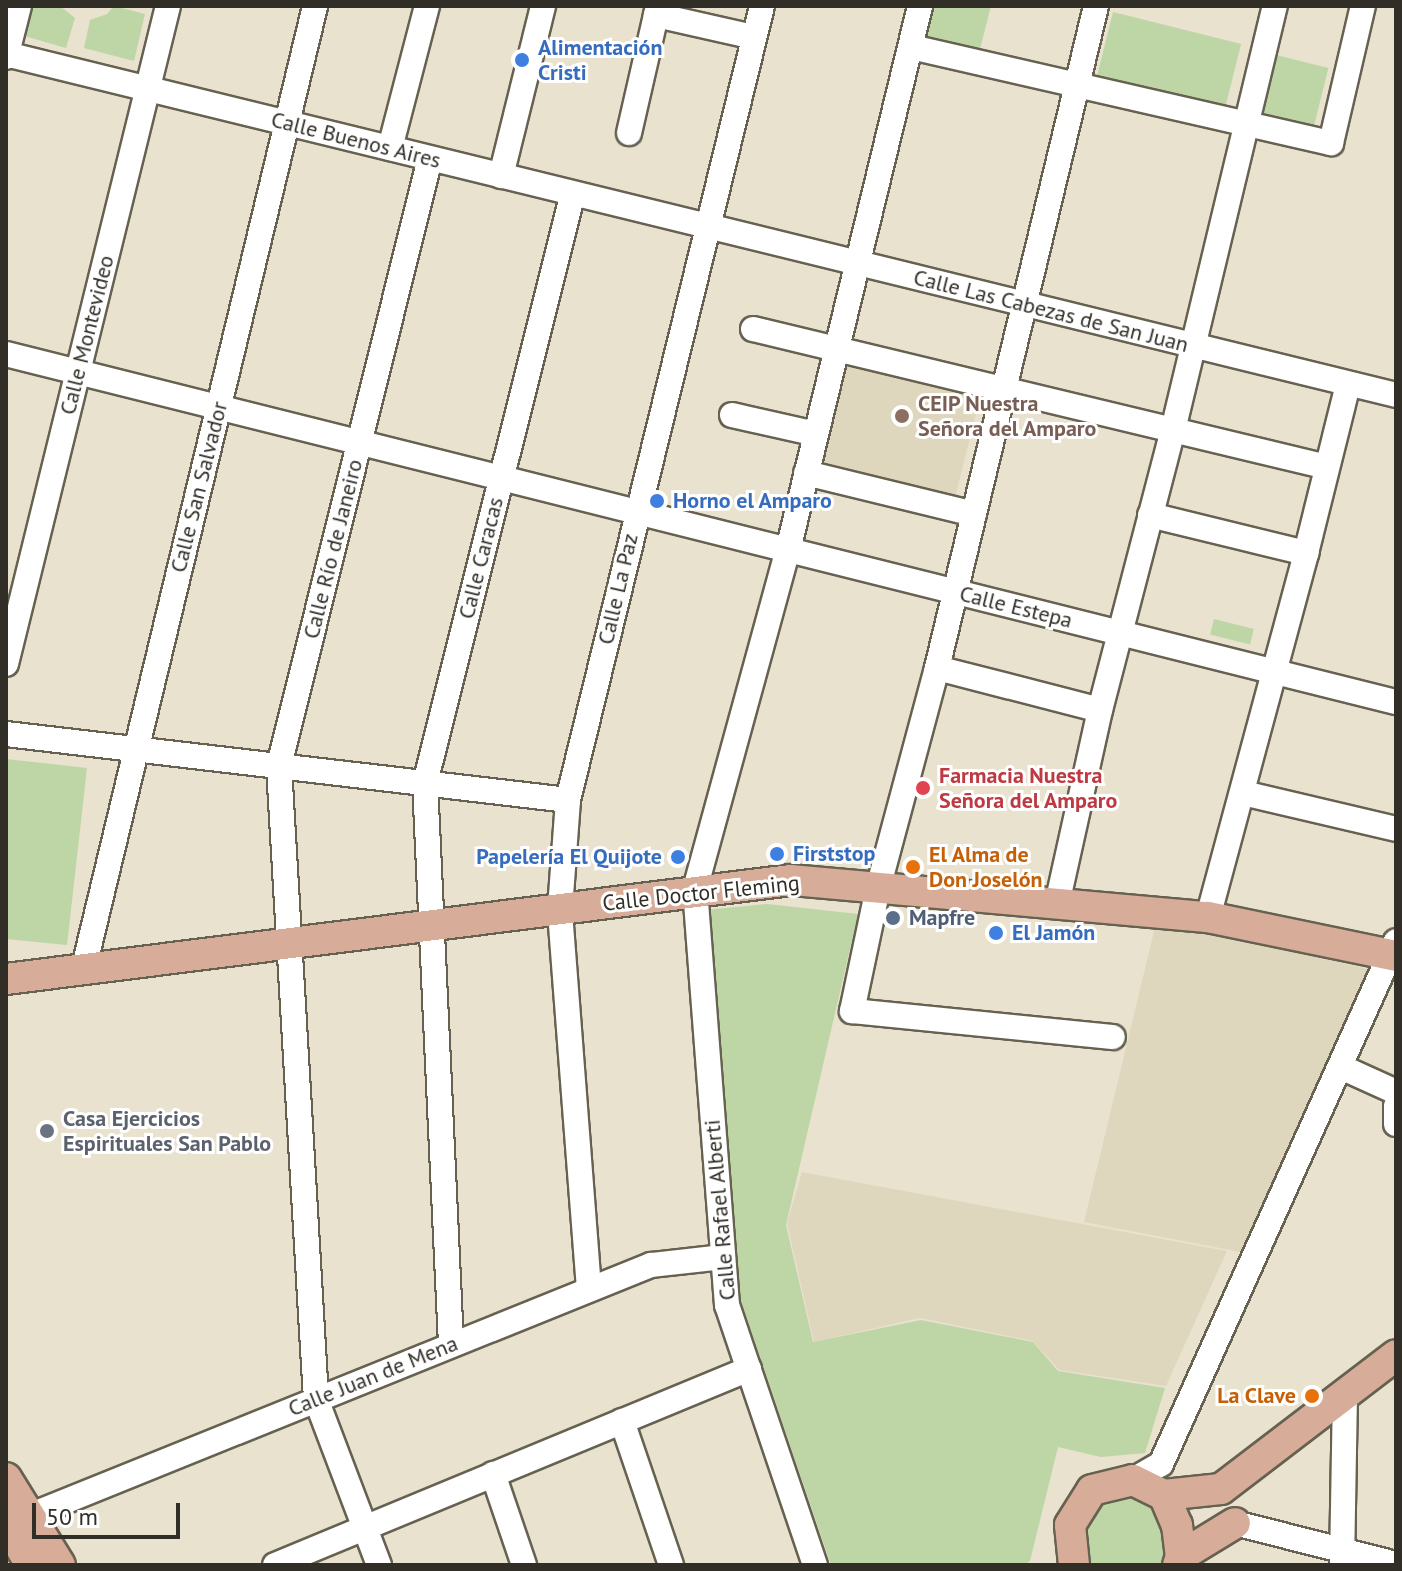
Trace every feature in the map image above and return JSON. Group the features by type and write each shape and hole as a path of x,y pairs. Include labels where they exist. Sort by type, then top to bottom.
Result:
{"main road":[{"name":"Calle Doctor Fleming","path":"6,979 84,967 431,928 695,889 791,880 1208,917 1395,950"},
{"path":"1074,1565 1070,1525 1092,1490 1133,1480 1164,1495 1221,1489 1396,1355"},
{"path":"6,1478 31,1565"},
{"path":"1164,1495 1177,1525 1180,1562"},
{"path":"18,1519 60,1565"},
{"path":"1180,1562 1235,1523"}],"street":[{"path":"6,55 19,6"},
{"name":"Calle Montevideo","path":"6,664 168,6"},
{"name":"Calle San Salvador","path":"84,967 315,6"},
{"path":"390,148 427,6"},
{"path":"501,176 543,6"},
{"name":"Calle La Paz","path":"589,1289 560,909 568,800 762,6"},
{"name":"Calle Rafael Alberti","path":"815,1565 727,1305 695,889 788,550 920,6"},
{"path":"1096,6 937,668 878,888 852,1011 1113,1037"},
{"path":"1057,904 1100,710 1173,430 1244,124 1275,6"},
{"path":"911,47 1331,143 1363,6"},
{"path":"629,133 657,10 754,37"},
{"name":"Calle Buenos Aires","path":"6,55 706,226"},
{"name":"Calle Río de Janeiro","path":"379,1565 316,1399 292,945 279,766 430,158"},
{"name":"Calle Caracas","path":"451,1344 425,783 573,193"},
{"name":"Calle Las Cabezas de San Juan","path":"706,226 1396,395"},
{"path":"753,329 1327,467"},
{"name":"Calle Estepa","path":"6,354 1396,702"},
{"path":"1208,917 1348,384"},
{"path":"732,415 816,434"},
{"path":"806,473 974,514"},
{"path":"1150,515 1306,553"},
{"path":"937,668 1100,710"},
{"path":"6,734 568,800"},
{"path":"1243,793 1396,829"},
{"path":"1133,1480 1161,1464 1395,950"},
{"path":"1341,1067 1396,1092"},
{"path":"1396,1106 1396,1124"},
{"name":"Calle Juan de Mena","path":"18,1519 651,1265 723,1257"},
{"path":"275,1565 749,1369"},
{"path":"1343,1557 1345,1392"},
{"path":"622,1421 671,1565"},
{"path":"493,1474 524,1565"},
{"path":"1235,1523 1343,1557 1396,1564"}],"shaded area":[{"name":"CEIP Nuestra Señora del Amparo","path":"842,356 982,391 954,502 814,468"},
{"path":"1155,927 1191,929 1368,969 1369,978 1246,1253 1084,1222"},
{"path":"802,1172 1227,1251 1166,1386 1059,1370 1033,1341 920,1318 814,1342 787,1223"}],"green space":[{"path":"29,6 60,6 75,18 66,48 21,35"},
{"path":"114,6 145,14 134,61 84,48 90,20 107,14"},
{"path":"929,6 991,6 980,49 922,35"},
{"path":"1113,12 1241,44 1225,109 1097,77"},
{"path":"1276,55 1328,68 1313,129 1261,116"},
{"path":"1214,619 1254,629 1250,644 1210,635"},
{"path":"6,759 87,768 67,945 6,939"},
{"path":"767,904 858,914 786,1225 813,1342 921,1320 1033,1342 1058,1371 1165,1388 1145,1453 1101,1457 1058,1447 1030,1561 1024,1565 831,1565 739,1295 705,910"},
{"path":"1125,1495 1140,1497 1163,1515 1167,1558 1162,1565 1088,1565 1081,1529 1097,1504"}],"place":[{"name":"Alimentación Cristi","path":"522,60"},
{"name":"CEIP Nuestra Señora del Amparo","path":"902,416"},
{"name":"Horno el Amparo","path":"657,501"},
{"name":"Farmacia Nuestra Señora del Amparo","path":"923,788"},
{"name":"Firststop","path":"777,854"},
{"name":"Papelería El Quijote","path":"678,857"},
{"name":"El Alma de Don Joselón","path":"913,867"},
{"name":"Mapfre","path":"893,918"},
{"name":"El Jamón","path":"996,933"},
{"name":"Casa Ejercicios Espirituales San Pablo","path":"47,1131"},
{"name":"La Clave","path":"1312,1396"}]}
